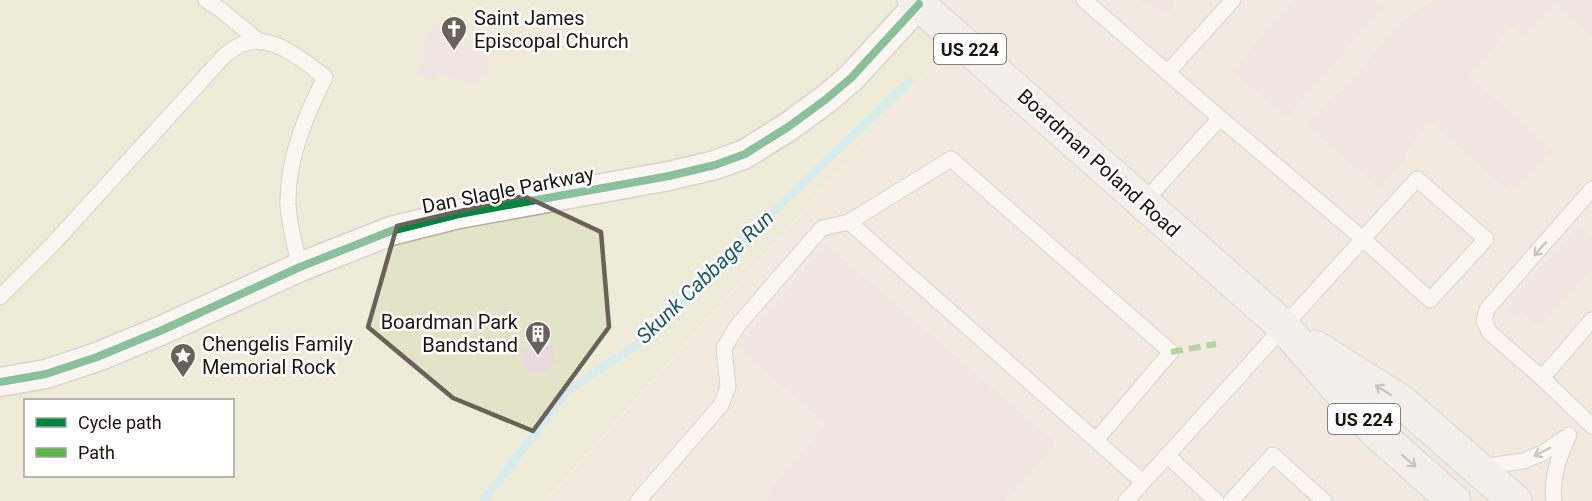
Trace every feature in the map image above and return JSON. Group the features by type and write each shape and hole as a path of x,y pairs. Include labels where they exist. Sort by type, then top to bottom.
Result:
{"main road":[{"name":"Boardman Poland Road","path":"917,2 1283,326 1374,430 1454,501"},
{"name":"Boardman Poland Road","path":"1283,326 1402,402 1515,501"}],"street":[{"name":"Dan Slagle Parkway","path":"0,382 45,374 97,357 300,267 391,231 459,213 669,176 715,165 745,154 788,128 851,78 917,2"}],"lane":[{"path":"206,0 245,28 260,42"},
{"path":"230,0 245,28"},
{"path":"1084,0 1362,238 1430,300 1486,239 1417,179 1362,238 1126,501"},
{"path":"1167,73 1233,0"},
{"path":"0,297 52,245 224,56 241,44 260,42 287,50 325,76 300,133 291,172 288,203 291,233 300,267"},
{"path":"1143,203 1220,118"},
{"path":"638,501 720,405 728,387 724,348 738,325 822,228 849,222 951,159 1171,352 1096,440"},
{"path":"1476,467 1523,461 1543,453 1569,435 1589,417 1489,332 1484,320 1487,309 1592,189"},
{"path":"1565,220 1592,206"},
{"path":"849,222 1143,482"},
{"path":"1542,378 1592,320"},
{"path":"1554,501 1553,482 1557,462 1569,435"},
{"path":"1167,455 1216,501"},
{"path":"1232,501 1273,455 1324,501"}],"highlighted area":[{"path":"524,196 601,232 609,327 533,431 453,398 368,327 397,226"}],"shaded area":[{"path":"914,0 1592,0 1592,501 546,501 957,38"}],"green space":[{"path":"0,0 914,0 957,38 545,501 0,501"}],"building":[{"path":"1142,0 1175,0 1169,14 1141,3"},
{"path":"1293,0 1379,0 1385,5 1287,118 1232,71"},
{"path":"1434,0 1592,0 1592,36 1555,5 1524,36 1511,27 1469,76 1553,150 1512,194 1431,122 1404,154 1407,157 1379,188 1307,125 1335,93 1338,95 1404,19"},
{"name":"Saint James Episcopal Church","path":"431,24 451,30 449,36 490,47 487,57 491,58 486,75 481,74 478,84 437,73 435,81 417,76 421,60 418,59"},
{"path":"1579,225 1592,237 1592,269 1539,328 1522,311 1515,318 1506,310 1512,303 1510,301"},
{"path":"826,244 1056,443 1006,501 760,501 826,424 737,347"},
{"name":"Boardman Park Bandstand","path":"543,340 554,348 555,362 547,372 534,375 522,366 521,352 529,342"}],"waterway":[{"name":"Skunk Cabbage Run","path":"483,501 568,390 650,336 755,229 909,82"}],"marked path":[{"path":"1171,352 1216,344"}],"cycle path":[{"path":"0,382 46,374 97,357 300,267 391,231 459,214 669,176 715,165 745,154 788,127 851,78 919,4"}],"place":[{"name":"Saint James Episcopal Church","path":"454,52"},
{"name":"Boardman Park Bandstand","path":"538,357"},
{"name":"Chengelis Family Memorial Rock","path":"183,379"}]}
